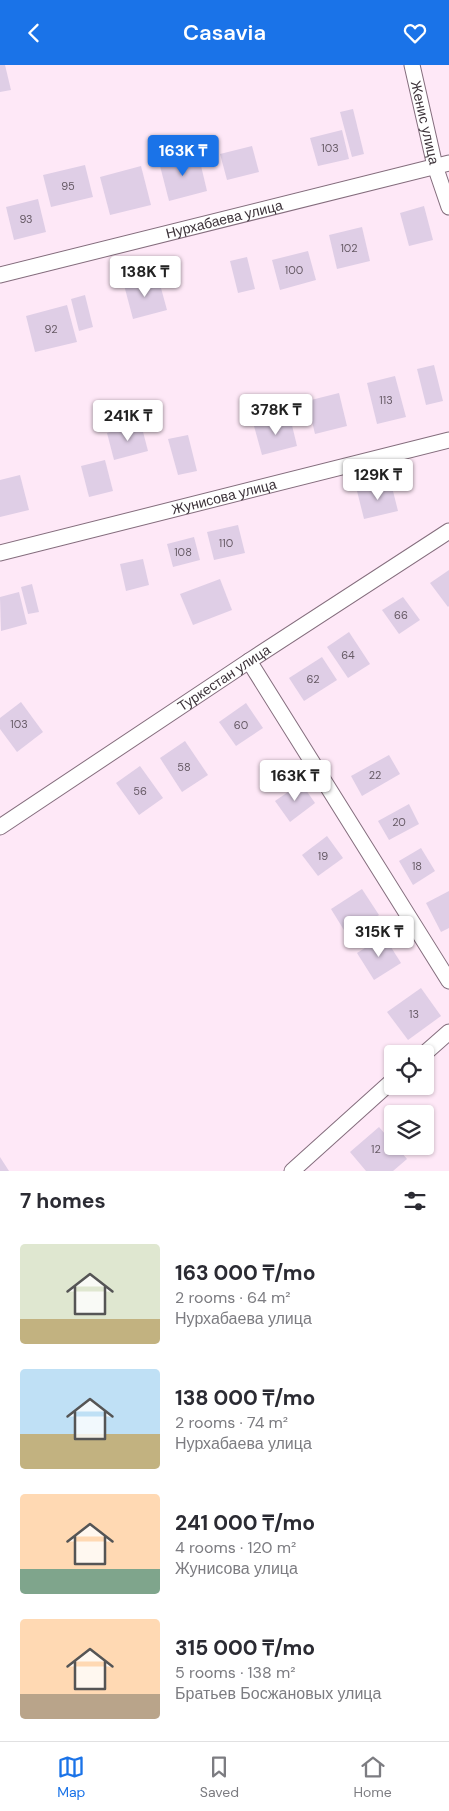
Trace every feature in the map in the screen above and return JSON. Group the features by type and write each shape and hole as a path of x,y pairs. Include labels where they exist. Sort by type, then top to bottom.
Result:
{"street":[{"name":"Женис улица","path":"412,65 442,165 449,207"},
{"name":"Нурхабаева улица","path":"0,275 442,165"},
{"name":"Жунисова улица","path":"0,553 449,440"},
{"name":"Туркестан улица","path":"0,827 249,661 449,531"},
{"path":"249,661 449,981"},
{"path":"434,1045 449,1032"},
{"path":"292,1171 384,1088"}],"building":[{"path":"0,65 5,65 11,90 0,92"},
{"path":"353,109 364,154 352,157 340,112"},
{"path":"342,130 349,159 318,166 310,138"},
{"path":"252,146 259,172 227,180 220,154"},
{"path":"198,153 207,191 169,201 159,162"},
{"path":"85,165 93,197 51,207 43,175"},
{"path":"141,166 151,205 110,215 100,177"},
{"path":"38,199 46,232 14,240 6,207"},
{"path":"424,206 433,240 409,246 400,213"},
{"path":"362,227 370,261 337,269 329,235"},
{"path":"308,251 316,280 280,290 272,260"},
{"path":"247,257 255,289 238,293 230,261"},
{"path":"158,277 167,310 133,319 124,285"},
{"path":"85,295 93,327 79,331 71,299"},
{"path":"67,305 77,342 35,352 26,316"},
{"path":"434,365 443,401 426,405 417,369"},
{"path":"395,376 406,417 377,424 367,383"},
{"path":"339,393 347,426 315,434 307,401"},
{"path":"290,417 297,446 262,455 254,426"},
{"path":"141,424 148,451 114,460 107,433"},
{"path":"188,435 197,471 178,475 168,439"},
{"path":"105,460 113,491 89,497 81,466"},
{"path":"20,475 29,510 0,517 0,480"},
{"path":"391,483 398,511 364,519 357,491"},
{"path":"238,525 245,553 214,560 207,532"},
{"path":"194,537 200,560 173,567 167,544"},
{"path":"143,559 149,585 126,591 120,564"},
{"path":"449,570 449,606 448,607 430,583"},
{"path":"220,579 232,610 193,625 180,594"},
{"path":"32,584 39,612 28,614 21,587"},
{"path":"19,592 27,624 1,631 0,597"},
{"path":"403,597 420,620 399,634 382,610"},
{"path":"349,632 370,664 348,678 327,647"},
{"path":"322,657 337,680 304,701 289,678"},
{"path":"21,702 43,732 17,752 0,729 0,718"},
{"path":"246,703 263,728 236,746 219,722"},
{"path":"185,741 208,775 182,792 160,758"},
{"path":"389,755 400,774 362,796 351,776"},
{"path":"140,766 163,798 139,815 116,783"},
{"path":"301,783 315,803 290,822 275,801"},
{"path":"409,804 419,824 389,840 378,821"},
{"path":"327,836 343,858 318,876 302,855"},
{"path":"421,848 435,871 413,885 399,861"},
{"path":"362,889 379,915 347,935 331,909"},
{"path":"449,891 449,928 441,932 426,903"},
{"path":"384,936 401,963 374,980 357,953"},
{"path":"421,988 441,1016 408,1040 387,1012"},
{"path":"379,1127 384,1133 384,1155 404,1155 407,1159 393,1171 366,1171 350,1152"},
{"path":"0,1157 9,1171 0,1171"}]}
